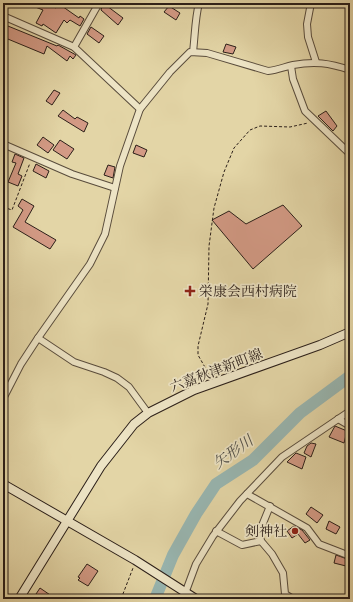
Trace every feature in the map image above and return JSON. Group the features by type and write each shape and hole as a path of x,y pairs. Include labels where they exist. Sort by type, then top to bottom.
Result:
{"main road":[{"name":"六嘉秋津新町線","path":"19,599 101,466 134,424 148,413 194,390 314,347 350,332"},
{"path":"3,484 135,560 184,596 196,599"}],"street":[{"path":"74,47 99,3"},
{"path":"193,52 196,31 196,16 199,3"},
{"path":"311,3 307,24 308,37 316,62"},
{"path":"3,16 74,47 140,109"},
{"path":"3,399 21,364 90,264 99,248 105,234 122,159 140,109 170,72 190,52 207,53 268,71 316,62 350,70"},
{"path":"291,66 293,79 305,109 316,122 350,154"},
{"path":"3,144 72,174 115,188"},
{"path":"38,338 74,362 104,372 123,382 129,387 148,413"},
{"path":"184,596 196,564 216,532 247,494 282,457 350,411"},
{"path":"338,419 350,426"},
{"path":"247,494 307,528 319,544 350,556"},
{"path":"270,506 259,533 261,541 272,554 283,573 283,597 293,599"},
{"path":"216,532 242,546 261,541"}],"path":[{"path":"214,383 198,355 198,346 209,296 209,246 214,208 224,172 234,148 250,130 260,126 290,127 316,122"},
{"path":"3,207 12,210 32,157"},
{"path":"122,599 132,573 135,560"}],"building":[{"path":"25,3 46,3 56,8 59,4 79,18 80,16 84,19 80,26 70,20 67,23 64,20 56,33 43,24 42,26 36,23 43,10"},
{"path":"103,3 123,18 118,25 101,10"},
{"path":"169,6 180,13 176,20 164,12"},
{"path":"3,24 57,46 58,45 76,55 73,59 70,56 67,61 47,46 44,54 3,37"},
{"path":"91,27 104,36 99,43 87,34"},
{"path":"226,44 236,47 233,54 223,52"},
{"path":"54,90 60,93 52,105 46,101"},
{"path":"63,110 75,119 77,117 88,123 84,132 58,116"},
{"path":"326,111 337,126 333,131 318,116"},
{"path":"43,137 54,145 48,153 37,145"},
{"path":"60,140 74,149 67,159 53,150"},
{"path":"136,145 147,150 144,157 133,153"},
{"path":"15,154 24,158 18,174 22,176 18,186 8,182 16,163 12,162"},
{"path":"36,164 49,171 46,178 33,171"},
{"path":"108,165 115,167 113,178 104,175"},
{"path":"22,199 34,206 25,222 56,240 50,249 13,227 23,210 18,206"},
{"path":"283,205 302,226 253,269 212,220 229,211 246,224"},
{"path":"335,426 347,431 344,443 329,437"},
{"path":"311,443 316,444 311,457 304,453 307,446"},
{"path":"296,453 306,457 302,469 287,462"},
{"path":"311,507 323,515 317,523 306,514"},
{"path":"329,521 340,527 336,534 326,529"},
{"name":"剣神社","path":"294,526 302,530 310,540 305,543 298,534 292,538 287,531"},
{"path":"336,555 350,560 350,567 334,563"},
{"path":"87,564 98,571 88,586 78,580 80,578 78,577"},
{"path":"40,588 56,599 44,599 36,594"}],"waterway":[{"name":"矢形川","path":"155,599 173,555 196,514 216,484 253,460 300,413 350,376"}],"place":[{"name":"栄康会西村病院","path":"190,291"},
{"name":"剣神社","path":"295,531"}]}
